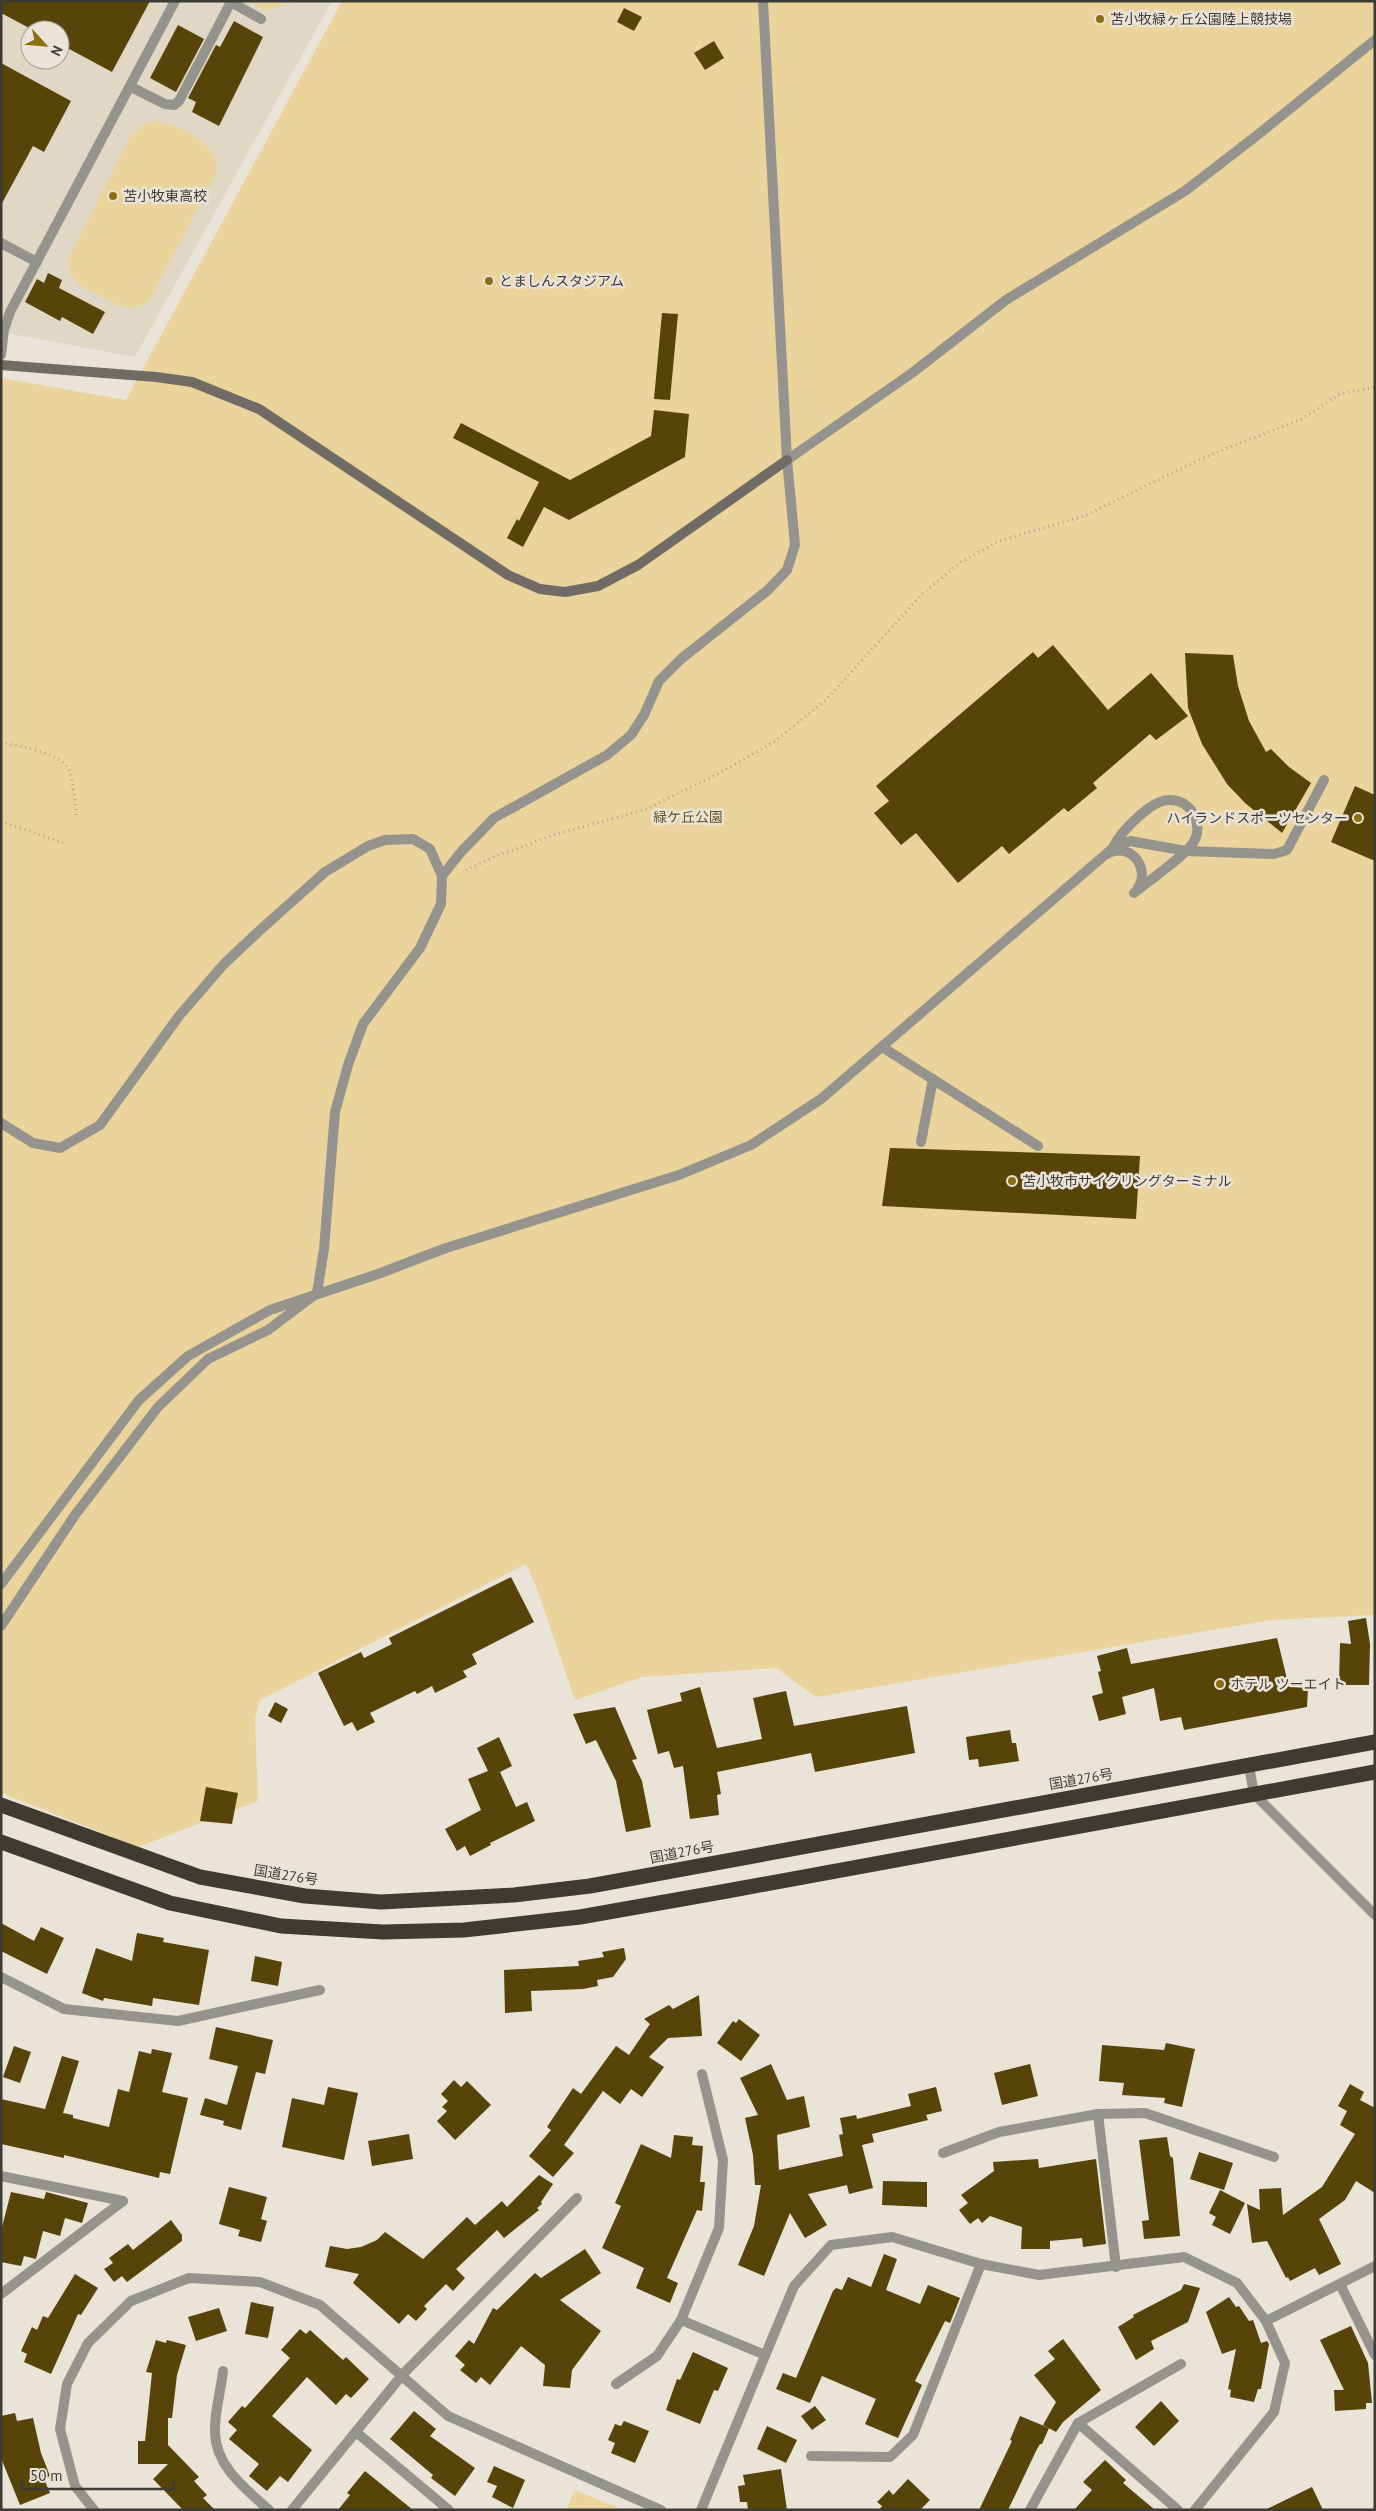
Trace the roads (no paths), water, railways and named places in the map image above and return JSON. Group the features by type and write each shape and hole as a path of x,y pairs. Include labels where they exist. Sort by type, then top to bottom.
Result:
{"highway":[{"name":"国道276号","path":"1,1805 200,1877 304,1896 381,1902 514,1895 590,1886 1375,1742"},
{"path":"1,1842 170,1903 281,1926 383,1932 464,1930 580,1916 727,1892 1375,1772"}],"street":[{"path":"1,355 4,330 10,312 175,1"},
{"path":"442,876 460,852 494,818 607,754 631,735 644,715 659,681 681,660 768,590 787,570 795,545 787,460 763,1"},
{"path":"131,86 165,104 174,105 179,101 230,2 261,19"},
{"path":"1,365 156,376 192,382 223,393 259,409 508,575 540,589 565,592 598,586 638,565 912,373 1006,300 1185,191 1375,40"},
{"path":"1,244 37,262"},
{"path":"1,1584 146,1393 188,1356 270,1310 378,1274 446,1248 680,1175 751,1144 821,1099 1113,848 1130,841 1186,851 1274,854 1287,850 1324,780"},
{"path":"1103,856 1119,850 1134,856 1140,862 1143,879 1134,893 1186,851 1196,837 1196,820 1186,805 1170,800 1154,804 1118,837 1113,848"},
{"path":"1,1123 33,1143 60,1148 100,1126 179,1016 224,964 325,872 368,846 385,840 413,839 430,849 442,876 441,904 420,948 364,1024 348,1065 335,1112 324,1250 317,1293 268,1330 208,1359 158,1407 75,1515 1,1626"},
{"path":"882,1047 1038,1146"},
{"path":"922,1142 933,1079"},
{"path":"1249,1766 1254,1794 1375,1915"},
{"path":"1,1977 64,2009 178,2021 320,1990"},
{"path":"616,2384 657,2356 681,2320 719,2228 723,2160 702,2074"},
{"path":"943,2153 999,2132 1098,2114 1145,2113 1274,2157"},
{"path":"1098,2114 1116,2267"},
{"path":"1,2176 123,2201 2,2292"},
{"path":"292,2510 403,2374 577,2198"},
{"path":"701,2510 794,2286 831,2245 892,2237 981,2264 1039,2275 1116,2267 1184,2257 1237,2283 1266,2322 1285,2363 1274,2412 1195,2510"},
{"path":"811,2456 890,2457 913,2435 981,2264"},
{"path":"1266,2322 1375,2266"},
{"path":"94,2510 75,2486 60,2428 67,2384 88,2343 131,2301 189,2278 260,2282 320,2305 403,2374 448,2416 661,2510"},
{"path":"1340,2284 1375,2355"},
{"path":"681,2320 765,2356"},
{"path":"1030,2510 1078,2424 1181,2364"},
{"path":"223,2371 215,2433 221,2454 235,2480 269,2510"},
{"path":"1078,2424 1178,2510"},
{"path":"356,2432 449,2510"}],"place":[{"name":"苫小牧緑ヶ丘公園陸上競技場","path":"1100,19"},
{"name":"苫小牧東高校","path":"113,196"},
{"name":"とましんスタジアム","path":"489,281"},
{"name":"ハイランドスポーツセンター","path":"1358,818"},
{"name":"苫小牧市サイクリングターミナル","path":"1012,1181"},
{"name":"ホテル ツーエイト","path":"1220,1684"}],"park label":[{"name":"緑ケ丘公園","path":"688,817"}]}
